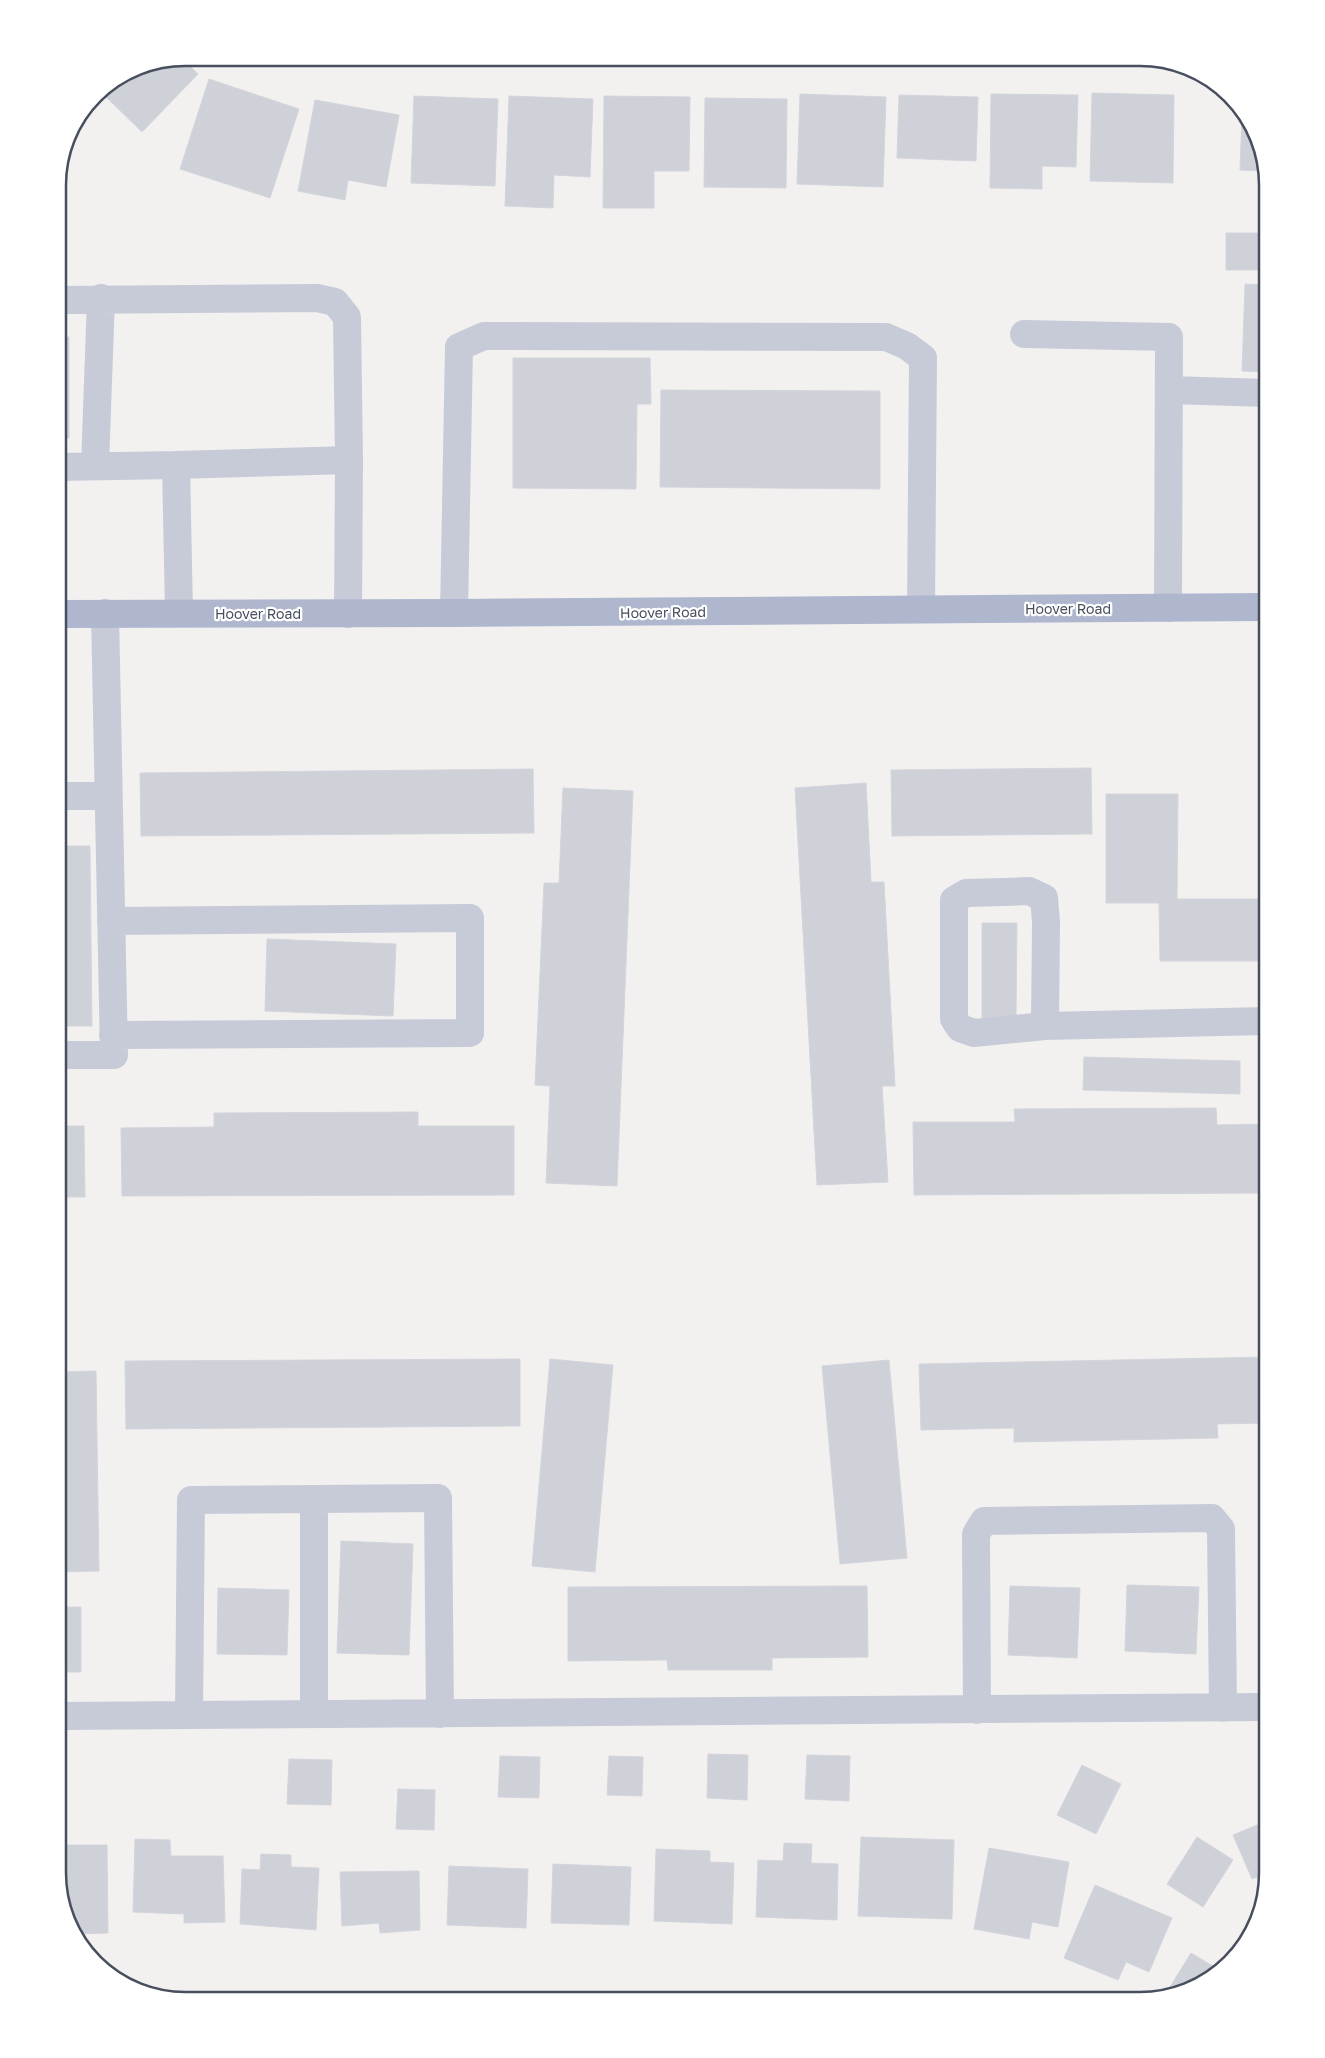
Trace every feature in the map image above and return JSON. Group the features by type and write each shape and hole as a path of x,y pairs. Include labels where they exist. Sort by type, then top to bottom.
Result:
{"main road":[{"name":"Hoover Road","path":"67,614 179,612 454,614 1259,607"}],"lane":[{"path":"95,466 101,298"},
{"path":"67,300 317,298 335,302 347,317 349,460 348,614"},
{"path":"1024,334 1169,337 1168,608"},
{"path":"454,614 459,347 484,336 886,337 907,346 923,358 921,609"},
{"path":"1170,390 1259,393"},
{"path":"67,467 349,460"},
{"path":"176,465 179,612"},
{"path":"66,1055 114,1055 105,614"},
{"path":"67,796 108,796"},
{"path":"1044,1026 1046,922 1044,898 1029,892 1004,892 966,893 954,900 954,1019 960,1028 974,1034 1044,1026 1259,1021"},
{"path":"111,921 470,918 470,1033 113,1035"},
{"path":"189,1715 191,1500 438,1498 440,1714"},
{"path":"314,1500 314,1714"},
{"path":"977,1710 976,1534 984,1521 1212,1518 1221,1529 1223,1708"},
{"path":"66,1716 1259,1707"}],"building":[{"path":"190,66 198,74 142,132 106,97 119,86 140,75 170,67"},
{"path":"209,79 299,109 270,198 180,169"},
{"path":"1092,93 1174,95 1173,183 1090,181"},
{"path":"800,94 886,97 883,187 797,184"},
{"path":"991,94 1078,95 1076,167 1042,166 1042,189 990,188"},
{"path":"899,95 978,97 976,161 897,158"},
{"path":"414,96 498,99 495,186 411,183"},
{"path":"509,96 593,99 590,177 554,175 553,208 505,206"},
{"path":"604,96 690,97 689,171 654,171 654,208 603,208"},
{"path":"705,98 787,99 786,188 704,187"},
{"path":"315,100 399,115 386,187 348,180 345,200 298,191"},
{"path":"1242,124 1252,147 1258,171 1240,170"},
{"path":"1226,233 1259,233 1259,270 1226,270"},
{"path":"1245,284 1259,285 1259,372 1242,371"},
{"path":"67,337 69,337 69,438 67,438"},
{"path":"513,358 650,358 651,404 637,404 636,489 513,488"},
{"path":"661,390 880,391 880,489 660,487"},
{"path":"1091,768 1092,834 892,836 891,770"},
{"path":"533,769 534,833 141,836 140,773"},
{"path":"866,783 871,882 884,882 895,1086 882,1086 888,1182 817,1185 795,788"},
{"path":"563,788 633,791 617,1186 546,1183 550,1086 535,1085 544,883 559,883"},
{"path":"1106,794 1178,794 1177,899 1259,899 1259,961 1160,961 1159,903 1106,903"},
{"path":"67,846 90,846 92,1026 66,1026"},
{"path":"982,923 1017,923 1016,1020 982,1020"},
{"path":"267,939 396,944 393,1016 265,1011"},
{"path":"1084,1057 1240,1061 1240,1094 1083,1090"},
{"path":"1216,1108 1217,1125 1259,1124 1259,1193 914,1195 913,1122 1015,1122 1014,1109"},
{"path":"418,1112 418,1126 514,1126 514,1195 122,1196 121,1128 214,1127 214,1113"},
{"path":"66,1126 84,1126 85,1197 66,1197"},
{"path":"1259,1357 1259,1423 1217,1424 1218,1438 1014,1442 1014,1428 921,1430 919,1364"},
{"path":"520,1359 520,1426 126,1429 125,1361"},
{"path":"550,1359 613,1365 595,1572 532,1566"},
{"path":"889,1360 907,1558 840,1564 822,1366"},
{"path":"96,1371 99,1571 66,1572 66,1372"},
{"path":"341,1541 413,1544 409,1655 337,1653"},
{"path":"1127,1585 1199,1587 1196,1654 1125,1651"},
{"path":"867,1586 868,1657 772,1658 772,1670 668,1670 667,1660 568,1661 568,1587"},
{"path":"1010,1586 1080,1588 1077,1658 1008,1655"},
{"path":"218,1588 289,1590 287,1655 217,1654"},
{"path":"66,1607 81,1607 81,1672 66,1672"},
{"path":"708,1754 748,1755 747,1800 707,1798"},
{"path":"807,1755 850,1756 849,1801 805,1799"},
{"path":"500,1756 540,1757 539,1798 498,1797"},
{"path":"609,1756 643,1757 642,1796 607,1795"},
{"path":"289,1759 332,1760 331,1805 287,1804"},
{"path":"1082,1765 1121,1784 1096,1834 1057,1815"},
{"path":"398,1789 435,1790 434,1830 396,1829"},
{"path":"1259,1824 1259,1876 1252,1879 1233,1835"},
{"path":"861,1837 954,1840 952,1919 858,1916"},
{"path":"1197,1837 1233,1860 1203,1907 1167,1884"},
{"path":"135,1839 170,1840 171,1856 223,1856 225,1922 184,1923 184,1914 133,1912"},
{"path":"784,1843 812,1844 811,1863 838,1864 837,1920 756,1917 758,1860 783,1861"},
{"path":"66,1845 107,1845 108,1933 83,1934 75,1918 67,1888"},
{"path":"989,1848 1069,1862 1058,1927 1032,1922 1029,1939 974,1929"},
{"path":"656,1849 710,1851 710,1862 734,1863 732,1924 654,1921"},
{"path":"261,1854 291,1855 291,1867 319,1868 316,1930 240,1924 242,1869 260,1870"},
{"path":"553,1864 631,1867 629,1925 551,1923"},
{"path":"449,1866 528,1869 526,1928 447,1925"},
{"path":"419,1871 420,1930 380,1933 379,1923 342,1926 340,1872"},
{"path":"1095,1885 1172,1918 1149,1972 1126,1962 1118,1980 1064,1958"},
{"path":"1191,1953 1213,1966 1206,1972 1169,1988"}]}
